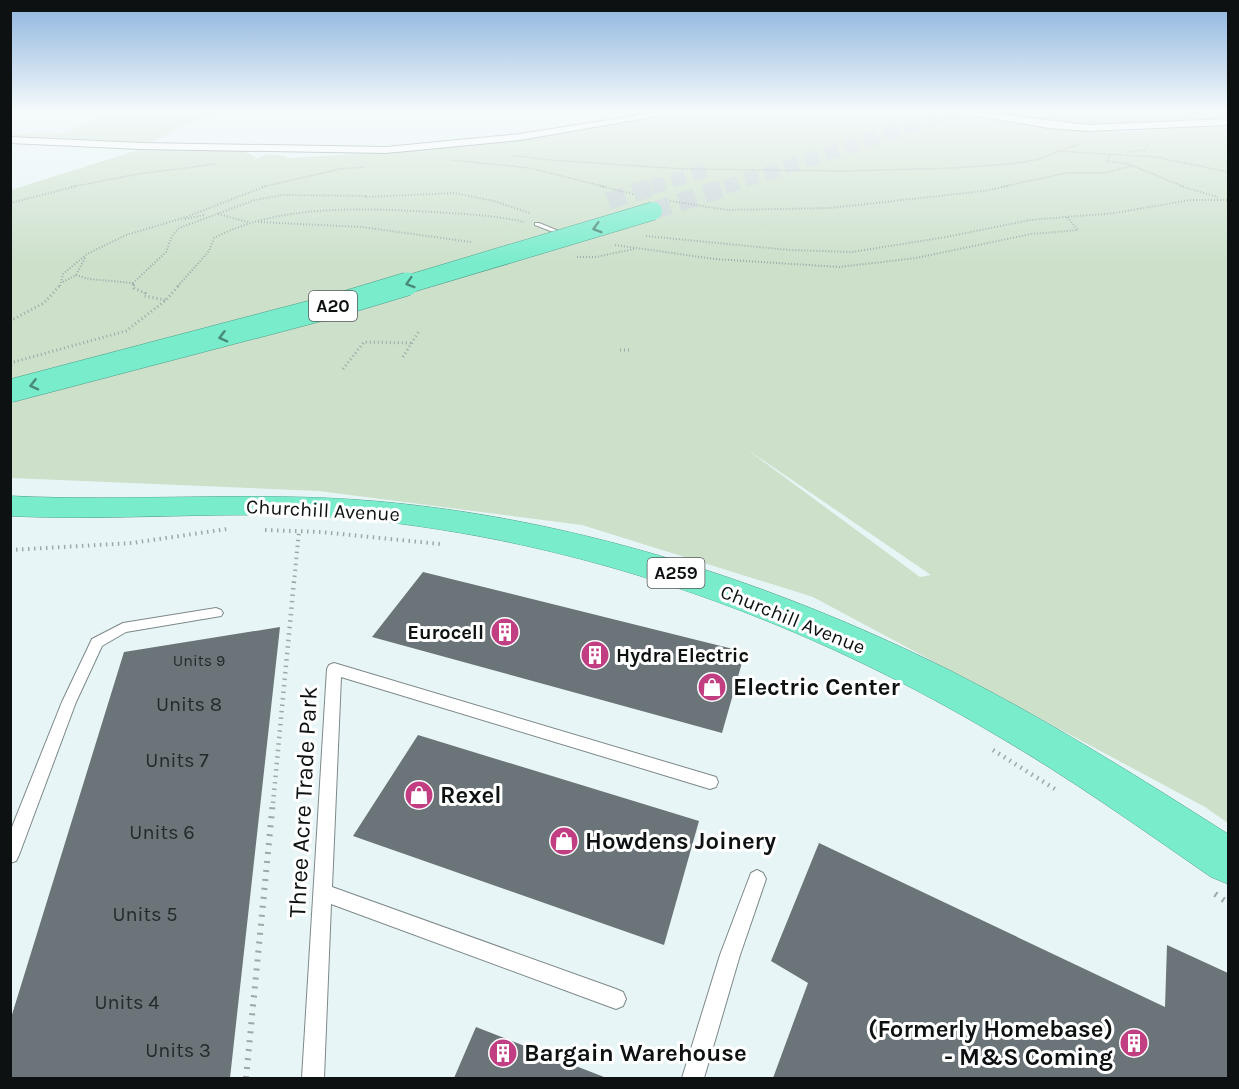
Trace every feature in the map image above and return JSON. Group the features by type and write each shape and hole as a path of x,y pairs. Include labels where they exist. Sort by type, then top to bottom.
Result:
{"highway":[{"name":"A20","path":"10,391 568,247 655,202"},
{"name":"A20","path":"10,370 305,296 429,260 567,214"},
{"name":"Churchill Avenue","path":"10,506 57,509 215,505 314,507 386,512 445,518 548,537 676,573 815,625 908,667 1008,721 1106,780 1219,876"},
{"name":"Churchill Avenue","path":"10,520 57,509"}],"lane":[{"path":"537,224 568,247"},
{"path":"10,855 69,702 97,643 123,628 216,613"},
{"name":"Three Acre Trade Park","path":"313,1078 334,669 710,782"},
{"path":"693,1078 730,955 757,879"},
{"path":"322,892 616,999"}],"path":[{"path":"468,162 530,168 655,202 728,210 830,207 984,191 1067,173 1098,174 1131,166"},
{"path":"583,162 671,170 753,172 959,169 1022,162"},
{"path":"1110,162 1143,169 1181,186 1224,199"},
{"path":"1179,162 1228,172"},
{"path":"10,203 49,192 121,177 224,164"},
{"path":"10,321 45,302 61,289 63,274 87,254 126,235 281,181 358,167"},
{"path":"753,172 757,169"},
{"path":"215,213 229,200"},
{"path":"161,224 215,213 228,215 241,221 362,227 478,243"},
{"path":"1067,217 1076,224"},
{"path":"568,247 596,257 638,248"},
{"path":"63,282 76,275 87,254"},
{"path":"76,275 89,279 133,283"},
{"path":"10,363 126,331 166,300"},
{"path":"403,357 419,331"},
{"path":"343,369 364,342 412,343"},
{"path":"620,350 632,350"},
{"path":"10,550 132,543 232,528"},
{"path":"255,529 444,545"},
{"path":"246,1078 299,531"},
{"path":"983,744 1060,792"},
{"path":"1219,876 1228,903"}],"green space":[{"path":"100,162 1228,162 1228,753 1225,752 1228,754 1228,823 1205,807 813,597 582,525 319,491 11,478 11,190","holes":["650,208 664,214 636,226 611,219","745,448 931,575 920,577"]}],"building":[{"path":"423,572 745,652 722,733 372,637"},
{"path":"280,627 230,1078 10,1078 10,1021 124,652"},
{"name":"Howdens Joinery","path":"418,735 699,821 664,945 353,836"},
{"path":"819,843 1165,1007 1167,945 1228,973 1228,1078 773,1078 808,983 771,961"},
{"name":"Bargain Warehouse","path":"476,1027 604,1077 604,1078 454,1078"}],"tunnel":[{"path":"725,187 802,162"},
{"path":"652,187 707,170"},
{"path":"608,201 657,186"},
{"path":"653,211 730,186"}],"place":[{"name":"Eurocell","path":"505,632"},
{"name":"Hydra Electric","path":"595,655"},
{"name":"Electric Center","path":"712,687"},
{"name":"Rexel","path":"419,795"},
{"name":"Howdens Joinery","path":"564,841"},
{"name":"(Formerly Homebase) - M&S Coming","path":"1134,1043"},
{"name":"Bargain Warehouse","path":"503,1053"}]}
